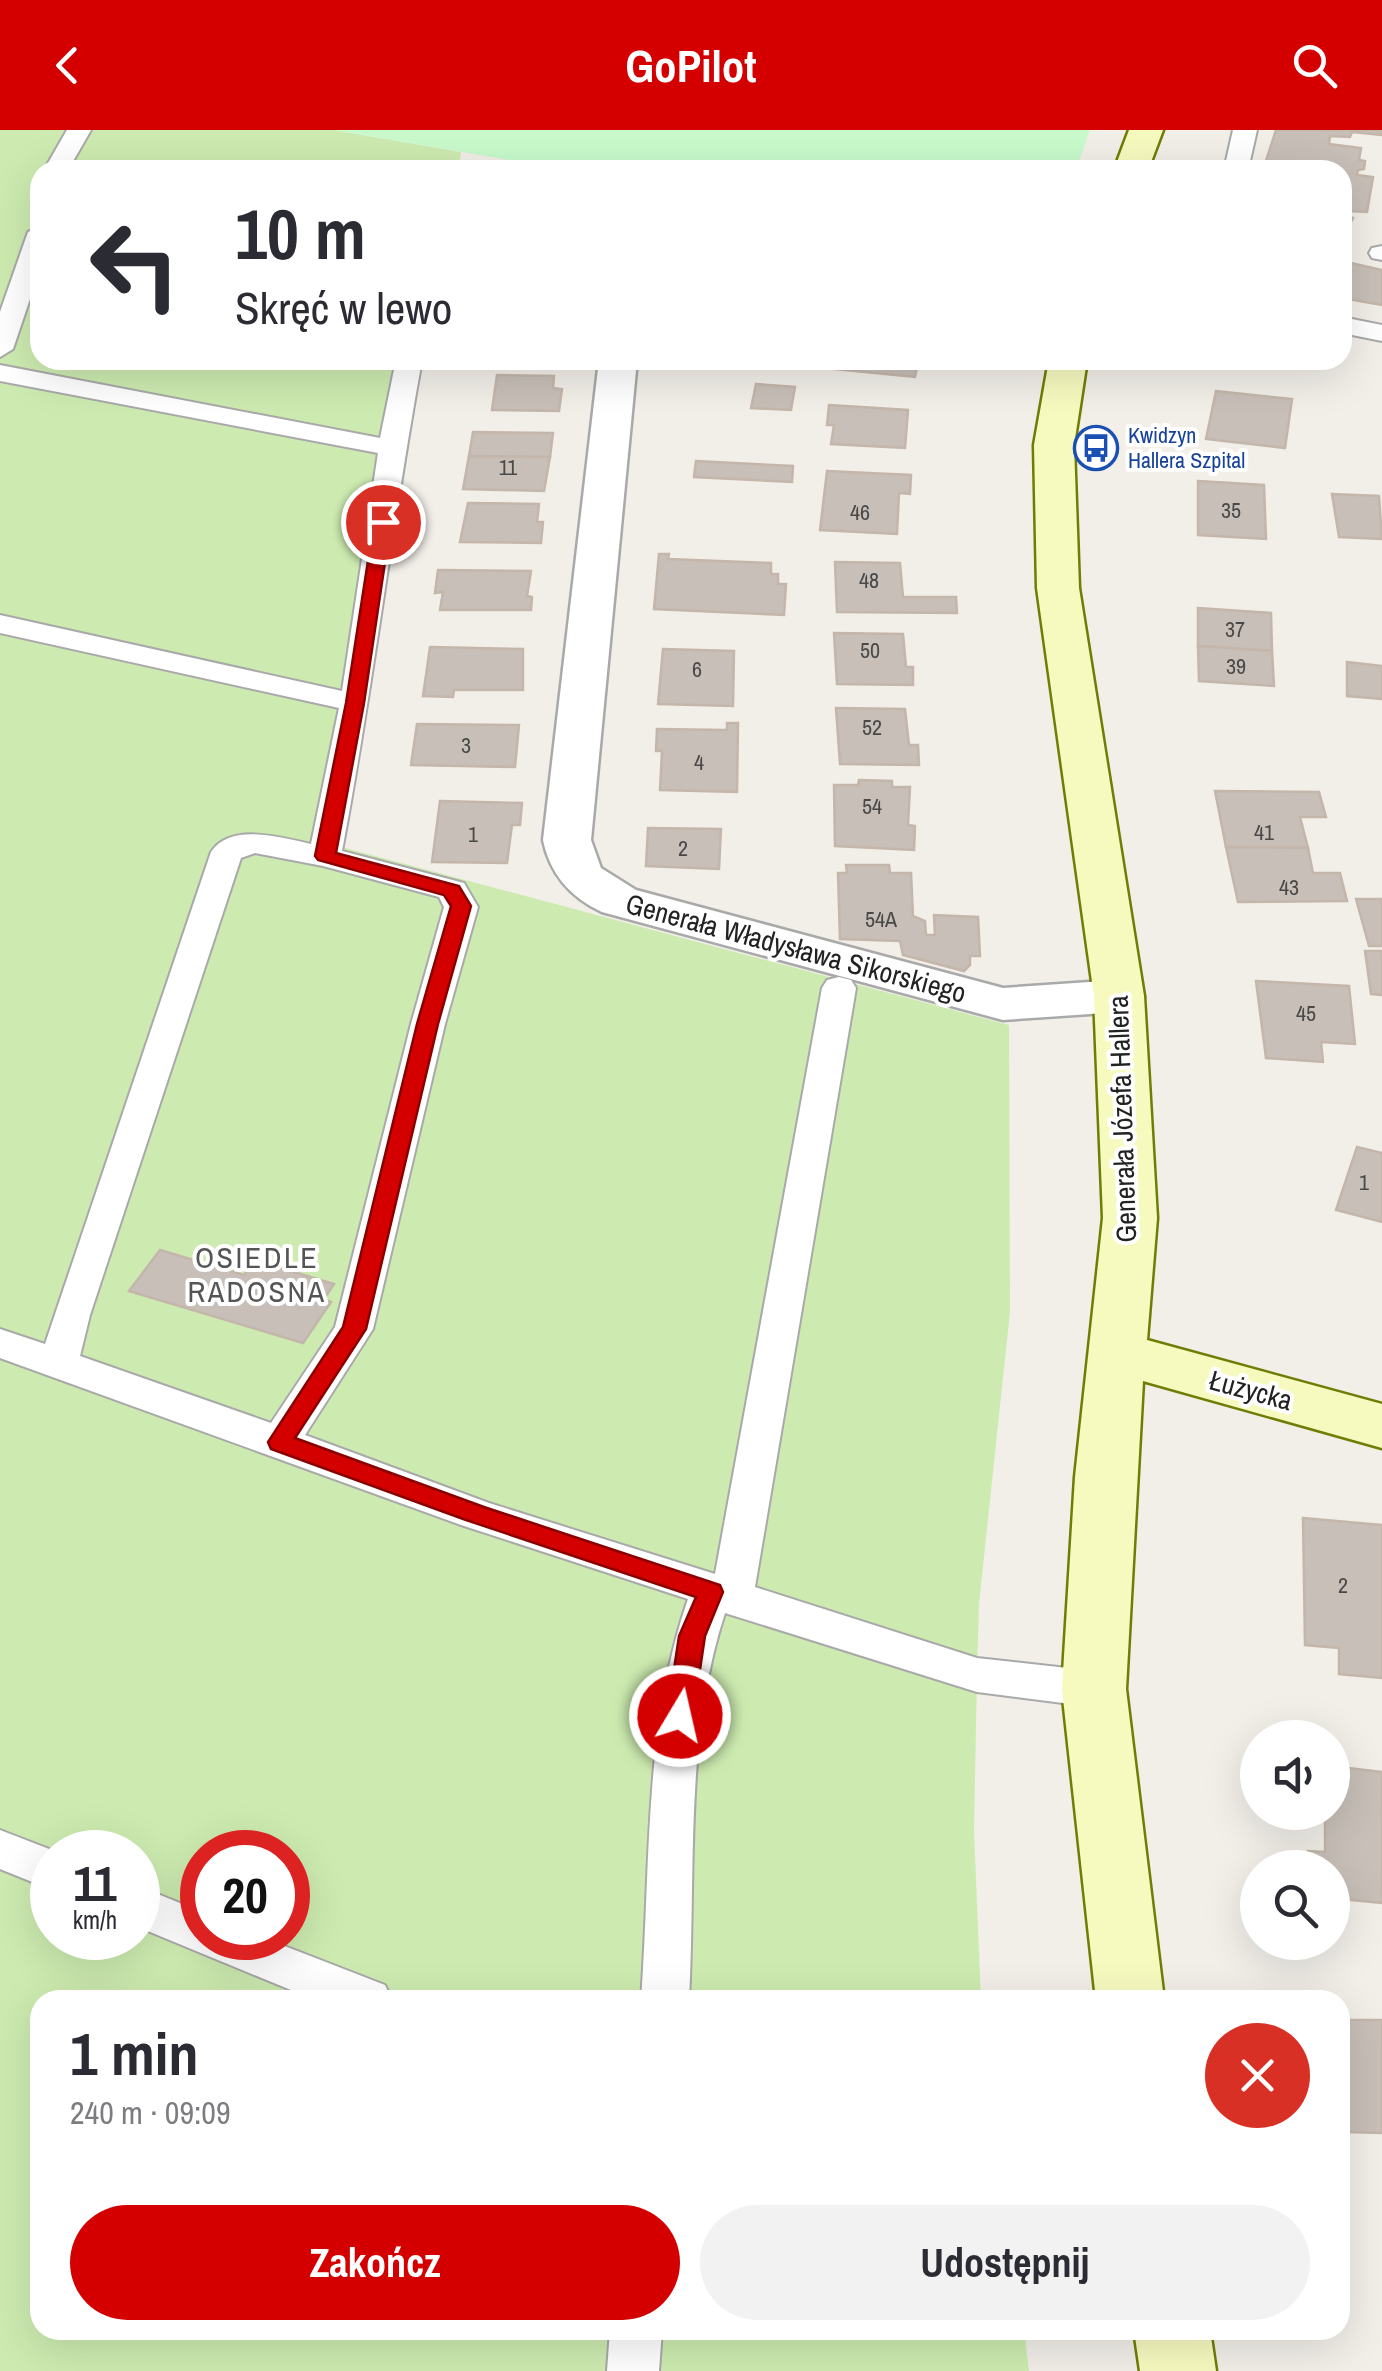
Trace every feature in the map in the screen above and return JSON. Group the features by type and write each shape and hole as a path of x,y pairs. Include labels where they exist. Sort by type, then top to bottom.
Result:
{"street":[{"path":"1135,160 1146,130"},
{"name":"Generała Władysława Sikorskiego","path":"617,370 567,840 574,868 585,882 620,901 1003,1004 1119,996"},
{"name":"Generała Józefa Hallera","path":"1066,370 1054,445 1058,588 1119,996 1130,1218 1104,1496 1094,1689 1129,1990"},
{"name":"Łużycka","path":"1120,1354 1382,1426"},
{"path":"1173,2340 1178,2371"}],"lane":[{"path":"62,160 79,130"},
{"path":"1238,160 1245,130"},
{"path":"0,349 30,261"},
{"path":"1352,327 1382,334"},
{"path":"325,856 355,703 407,370"},
{"path":"0,372 392,448"},
{"path":"0,624 355,703"},
{"path":"59,1364 70,1315 227,852 252,843 325,856 452,890 461,906 428,1024 354,1329 280,1442"},
{"path":"666,1990 680,1716 692,1636 721,1596 803,1204 839,988"},
{"path":"0,1342 475,1514 721,1596 977,1675 1094,1689"},
{"path":"0,1849 30,1862"},
{"path":"268,1960 343,1990"},
{"path":"633,2371 635,2340"}],"green space":[{"path":"0,130 334,130 461,152 460,160 30,160 30,370 422,370 338,846 1009,1025 1010,1312 979,1604 974,1831 981,1990 30,1990 30,2340 1025,2340 1029,2371 0,2371"},
{"path":"334,130 1090,130 1080,160 508,160"}],"building":[{"path":"1276,130 1382,130 1382,135 1352,132 1350,137 1330,136 1329,144 1361,148 1359,160 1365,161 1364,169 1358,170 1357,175 1373,177 1367,212 1352,211 1352,160 1266,160"},
{"path":"1352,263 1382,270 1382,305 1352,300"},
{"path":"843,370 917,370 915,377"},
{"path":"497,375 554,376 553,388 562,389 559,411 492,410"},
{"path":"756,384 795,387 791,410 751,408"},
{"path":"1216,391 1292,399 1285,448 1206,439"},
{"path":"829,405 908,410 905,448 831,444 834,425 827,425"},
{"path":"473,432 553,433 550,457 469,456"},
{"path":"469,456 550,457 544,491 463,489"},
{"path":"696,461 793,466 792,482 694,477"},
{"path":"827,471 911,475 910,494 899,493 897,534 820,530"},
{"path":"1198,481 1264,485 1266,539 1198,535"},
{"path":"1332,494 1379,496 1382,539 1339,537"},
{"path":"468,503 539,504 537,522 543,522 541,543 460,542"},
{"path":"659,554 669,554 668,559 771,563 771,574 778,574 778,584 786,584 784,615 654,609"},
{"path":"835,562 900,563 903,597 956,597 957,613 837,612"},
{"path":"438,570 531,571 527,596 532,597 531,610 440,610 443,592 435,593"},
{"path":"1198,608 1271,613 1272,651 1198,646"},
{"path":"834,633 903,634 906,667 913,667 913,685 837,684"},
{"path":"1198,646 1272,651 1274,686 1199,681"},
{"path":"430,647 523,649 523,690 454,690 453,697 423,696"},
{"path":"663,649 734,651 733,706 658,704"},
{"path":"1347,662 1382,666 1382,699 1347,696"},
{"path":"836,708 905,709 909,745 918,745 919,765 840,764"},
{"path":"727,723 738,723 737,792 660,790 662,751 656,751 657,729 727,730"},
{"path":"417,724 519,725 515,767 411,765"},
{"path":"859,780 892,781 892,787 910,787 908,825 915,826 914,850 835,846 834,785 858,785"},
{"path":"1215,791 1319,792 1326,817 1300,817 1308,848 1226,847"},
{"path":"440,801 522,803 520,825 512,825 507,863 432,862"},
{"path":"648,828 721,829 719,869 646,866"},
{"path":"1226,847 1308,848 1313,873 1340,873 1347,901 1238,902"},
{"path":"846,865 889,865 890,873 911,873 913,916 925,921 926,935 935,935 934,915 978,917 980,956 970,956 970,965 964,971 903,955 900,941 840,939 838,873 847,873"},
{"path":"1356,899 1382,899 1382,946 1369,946"},
{"path":"1365,951 1382,951 1382,995 1371,994"},
{"path":"1256,981 1349,986 1355,1044 1321,1042 1323,1062 1266,1058"},
{"path":"1357,1147 1382,1153 1382,1222 1336,1210"},
{"path":"160,1250 244,1275 254,1260 334,1284 324,1299 331,1302 303,1343 129,1291"},
{"path":"1303,1518 1382,1525 1382,1678 1339,1674 1339,1648 1305,1645"},
{"path":"1350,1768 1382,1772 1382,1903 1350,1900 1350,1850 1325,1850 1325,1830 1350,1830"},
{"path":"1350,2020 1382,2020 1382,2133 1350,2132"}],"place":[{"name":"Kwidzyn Hallera Szpital","path":"1096,448"}],"district":[{"name":"OSIEDLE RADOSNA","path":"257,1274"}],"route":[{"path":"383,522 355,703 325,856 452,890 461,906 428,1024 354,1329 280,1442 475,1514 711,1592 692,1636 680,1716"}]}
